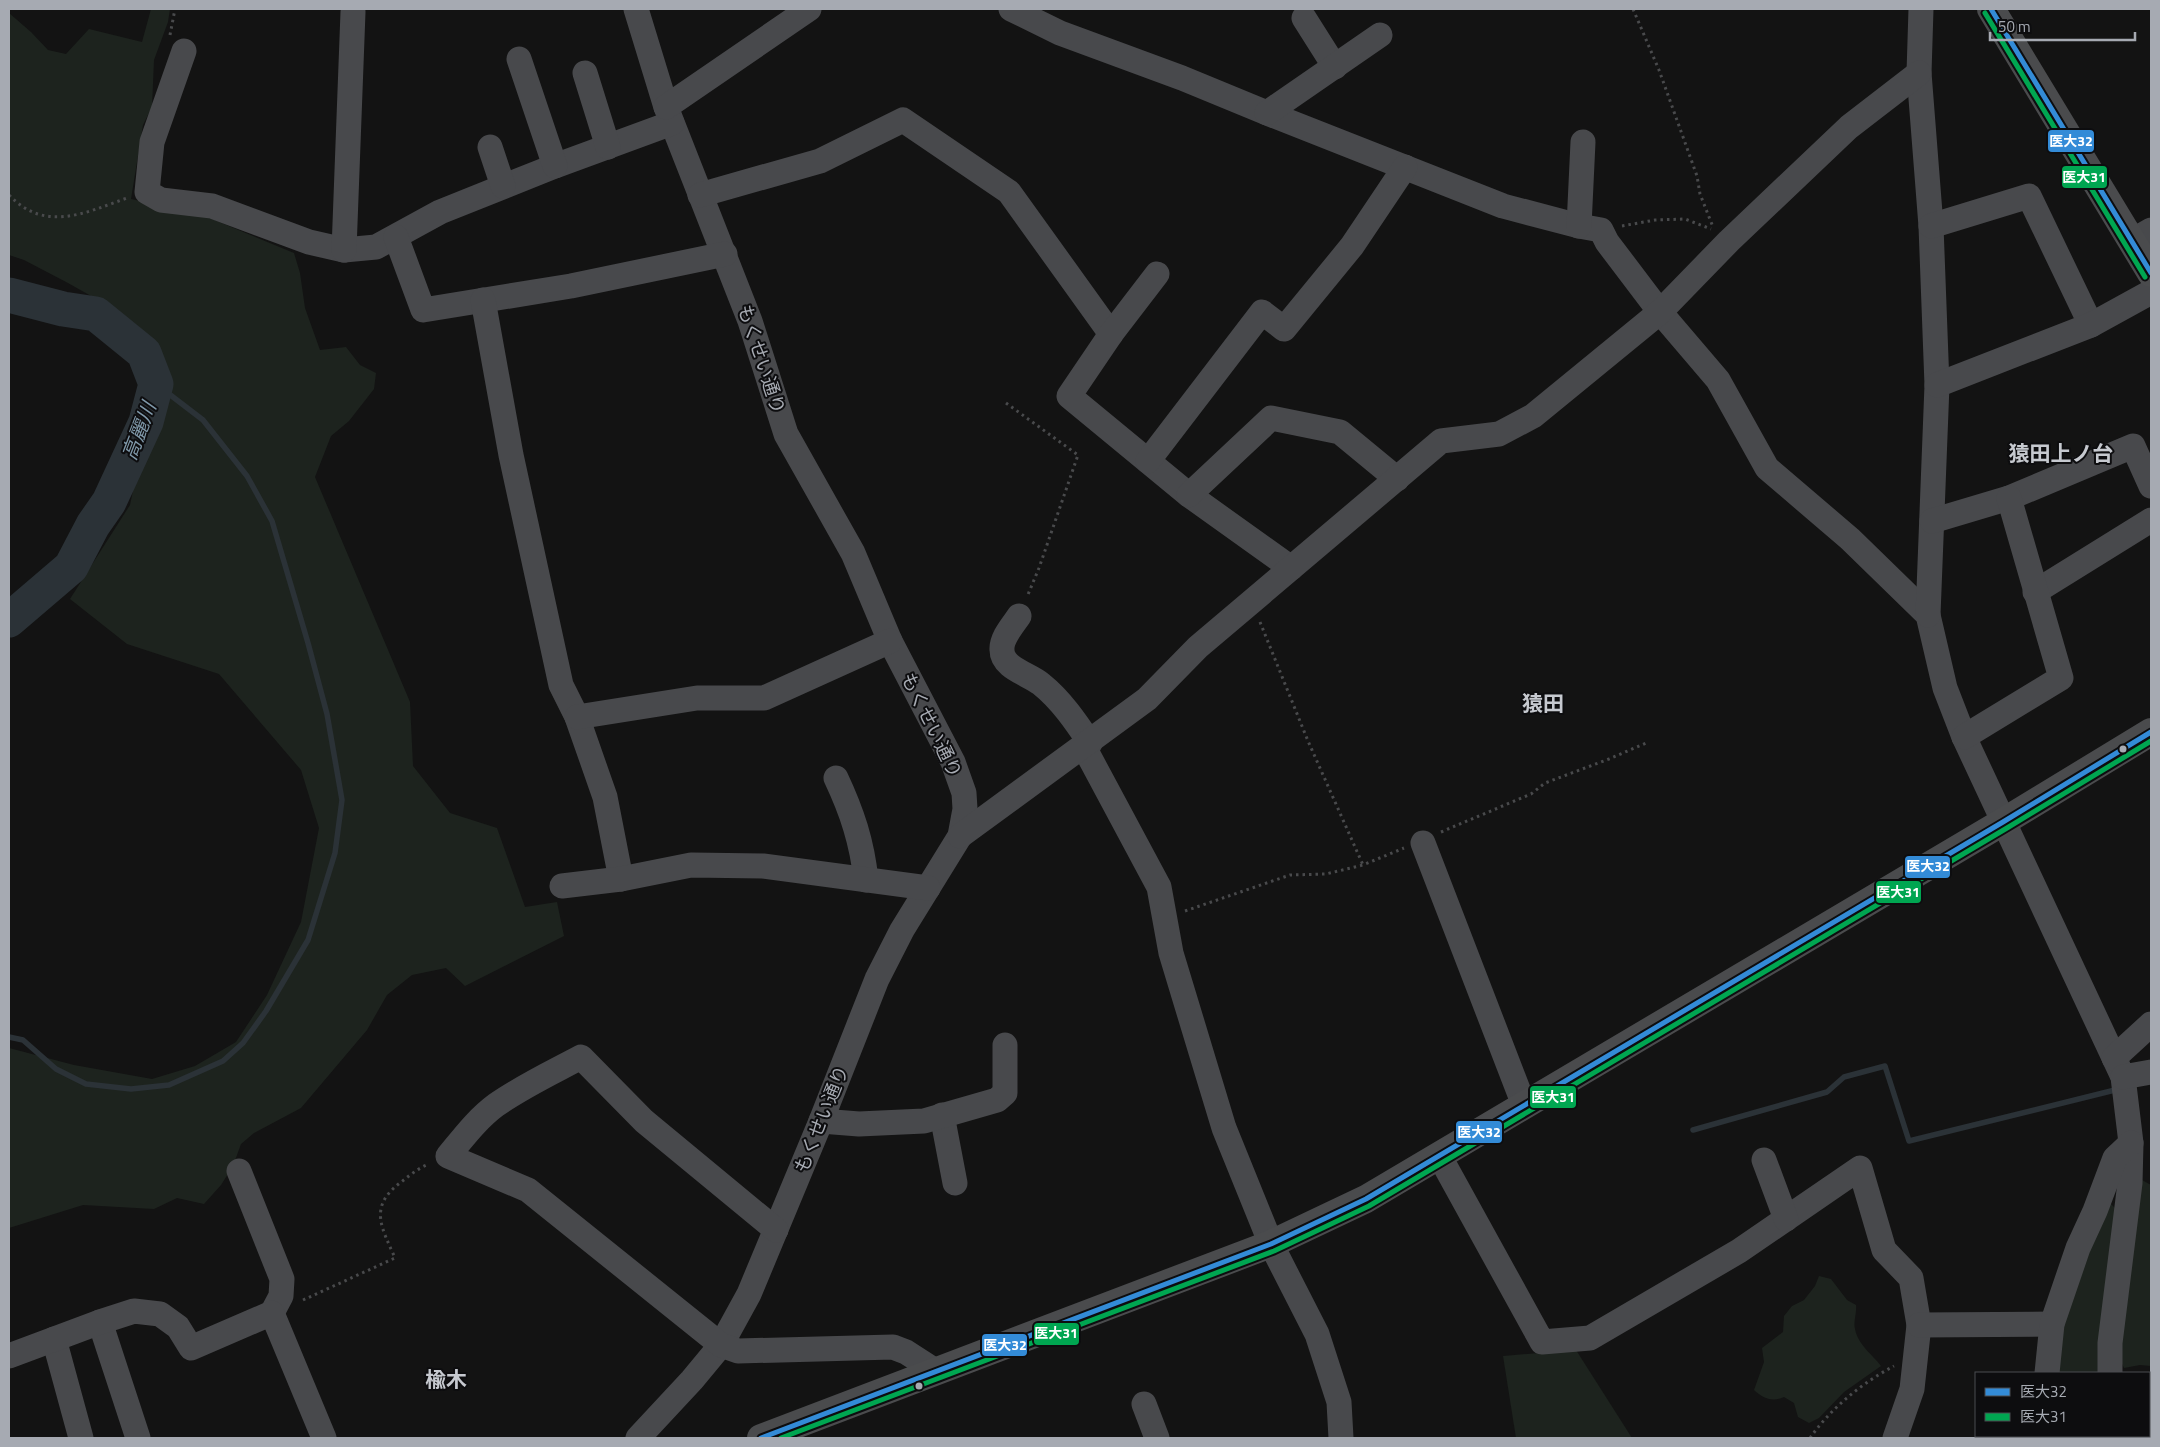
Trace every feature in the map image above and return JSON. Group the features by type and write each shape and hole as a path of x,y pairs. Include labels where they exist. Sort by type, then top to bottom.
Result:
{"main road":[{"path":"1991,9 2142,235 2151,273"},
{"path":"761,1438 1271,1244 1366,1199 1440,1157 1524,1105 2003,822 2147,741"}],"street":[{"name":"もくせい通り","path":"636,9 669,115 750,321 786,434 853,553 890,641 953,762 964,793 965,809 960,836 902,930 877,979 821,1121 749,1294 721,1345 692,1380 638,1438"},
{"path":"184,51 152,142 147,192 161,200 212,206 309,242 344,250 376,247 440,212 503,186 608,147 669,115 809,9"},
{"path":"1011,9 1060,33 1182,78 1503,206 1590,228 1607,242 1660,312 1718,380 1767,468 1850,538 1928,615"},
{"path":"1921,9 1919,73 1931,226 1937,385 1928,615 1945,688 1964,737 2119,1068 2131,1143 2130,1183 2110,1343 2110,1372"},
{"path":"344,250 353,12"},
{"path":"1304,18 1335,67"},
{"path":"1267,113 1380,36"},
{"path":"519,59 555,166"},
{"path":"586,73 608,147"},
{"path":"960,836 1087,745 1146,699 1198,647 1441,441 1499,434 1533,416 1660,312 1729,241 1849,127 1919,73"},
{"path":"700,195 820,161 902,120 1009,192 1111,334"},
{"path":"1583,142 1590,228"},
{"path":"490,147 503,186"},
{"path":"1148,461 1262,312 1284,329 1352,246 1405,167"},
{"path":"1931,226 2029,196 2090,325"},
{"path":"396,237 423,310 571,286 725,254"},
{"path":"1157,274 1111,334 1069,396 1189,495 1291,568"},
{"path":"1937,385 2090,325 2151,292"},
{"path":"483,300 511,455 560,685 576,717 605,797 621,879"},
{"path":"1189,495 1270,418 1340,432 1397,479"},
{"path":"1932,522 2009,498 2133,446 2151,486"},
{"path":"1964,737 2061,678 2009,498"},
{"path":"2035,592 2151,520"},
{"path":"1019,616 1006,635 1002,650 1006,662 1041,684 1069,712 1159,887 1171,953 1224,1128 1271,1244 1317,1334 1339,1402 1341,1438"},
{"path":"576,717 697,698 764,698 890,641"},
{"path":"836,778 851,810 860,838 866,880"},
{"path":"1423,842 1524,1105"},
{"path":"562,886 621,879 690,865 763,866 928,888"},
{"path":"2119,1068 2151,1024"},
{"path":"821,1121 859,1124 924,1120 997,1100 1005,1093 1005,1046"},
{"path":"776,1230 644,1121 581,1057 495,1106 471,1127 448,1156 528,1190 721,1345 738,1351 893,1347 906,1352 937,1372"},
{"path":"2119,1068 2151,1072"},
{"path":"942,1115 955,1183"},
{"path":"2046,1372 2052,1324 2078,1248 2095,1211 2115,1158 2131,1143"},
{"path":"1440,1157 1542,1342 1590,1338 1739,1251 1860,1168 1884,1250 1911,1278 1919,1325 1912,1389 1895,1438"},
{"path":"1764,1160 1786,1219"},
{"path":"9,1356 100,1322 134,1312 160,1314 178,1327 191,1348 272,1313 282,1296 282,1279 239,1171"},
{"path":"272,1313 324,1438"},
{"path":"100,1322 138,1438"},
{"path":"1919,1325 2052,1324"},
{"path":"54,1339 81,1438"},
{"path":"1144,1404 1158,1438"}],"path":[{"path":"1590,228 1655,220 1685,219 1714,230 1700,194 1697,176 1659,70 1633,9"},
{"path":"9,195 19,206 31,214 79,216 147,192"},
{"path":"1006,403 1078,455 1039,568 1019,616"},
{"path":"1249,604 1257,616 1308,741 1363,865"},
{"path":"272,1313 396,1258 381,1227 379,1208 389,1191 420,1168 448,1156"},
{"path":"1810,1438 1843,1401 1876,1376 1916,1354"}],"shaded area":[{"path":"151,9 170,9 168,22 154,60 152,107 143,125 131,199 200,214 294,253 300,273 305,308 320,350 346,347 360,365 376,373 374,389 349,421 331,436 315,477 410,702 413,766 450,813 497,828 525,907 557,902 564,936 465,986 446,968 412,975 387,995 367,1030 301,1108 254,1133 241,1144 233,1166 221,1185 204,1204 177,1198 154,1209 83,1205 9,1228 9,1048 74,1065 152,1079 195,1066 236,1042 267,995 301,922 319,828 301,770 219,674 127,644 70,599 130,505 137,472 156,430 162,375 153,349 138,326 107,305 68,283 24,260 9,255 9,13 48,50 66,54 89,29 142,42"},
{"path":"2142,1180 2151,1185 2151,1366 2140,1365 2124,1368 2119,1357"},
{"path":"2109,1202 2117,1210 2098,1372 2056,1372 2063,1324 2072,1291"},
{"path":"1819,1276 1831,1279 1847,1300 1856,1305 1855,1326 1859,1340 1881,1366 1844,1392 1819,1418 1809,1423 1798,1417 1794,1403 1784,1397 1768,1399 1754,1390 1764,1362 1762,1348 1783,1332 1784,1316 1792,1306 1804,1300 1815,1286"},
{"path":"1576,1350 1632,1438 1516,1438 1503,1356"}],"waterway":[{"name":"高麗川","path":"9,295 63,309 96,314 144,353 156,384 146,422 109,502 93,525 71,567 9,620"},
{"path":"9,1037 23,1040 56,1069 86,1084 131,1089 169,1085 223,1061 243,1043 266,1011 308,940 335,853 342,800 327,714 272,521 247,476 203,420 156,384"},
{"path":"1693,1130 1827,1092 1844,1077 1885,1066 1909,1141 2119,1089"}],"transit line":[{"name":"医大32","path":"1991,9 2151,273"},
{"name":"医大31","path":"1985,13 2145,277"},
{"name":"医大32","path":"761,1438 1271,1244 1366,1199 2003,822 2151,732"},
{"name":"医大31","path":"781,1438 1274,1251 1369,1206 2151,741"}],"district":[{"name":"猿田上ノ台","path":"2061,454"},
{"name":"猿田","path":"1543,704"},
{"name":"楡木","path":"446,1380"}]}
